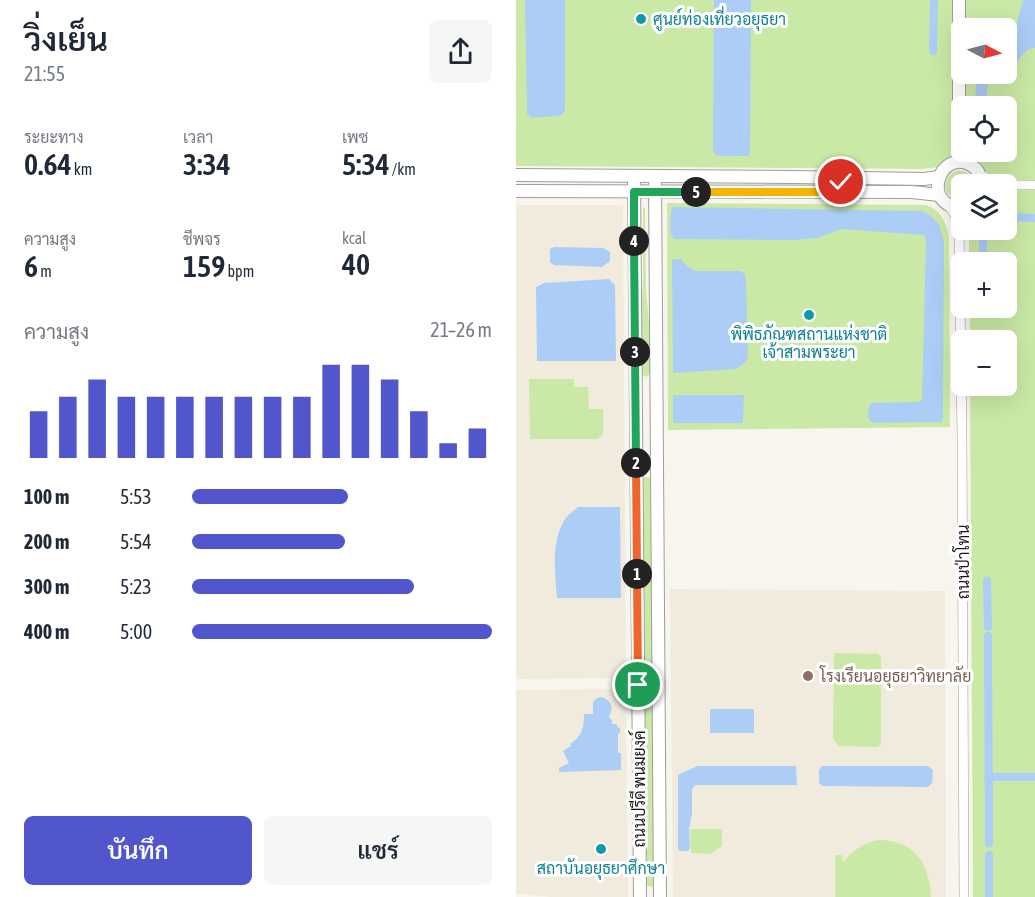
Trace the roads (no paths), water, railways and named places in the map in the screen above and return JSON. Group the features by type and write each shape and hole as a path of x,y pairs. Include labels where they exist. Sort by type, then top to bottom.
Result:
{"main road":[{"path":"959,0 960,96"},
{"path":"939,195 937,183 939,177 950,164 960,162 970,164 977,174"},
{"path":"516,175 924,179 939,177"},
{"name":"ถนนปรีดี พนมยงค์","path":"634,176 640,892"},
{"name":"ถนนปรีดี พนมยงค์","path":"655,176 660,892"},
{"path":"810,192 813,188 811,177"},
{"path":"844,178 841,182 844,192"},
{"path":"516,191 912,192 939,195 951,203"},
{"path":"635,379 649,382 656,379"},
{"path":"636,478 643,475 657,478"},
{"path":"640,892 653,890 660,892"}],"street":[{"path":"1017,185 1035,185"},
{"name":"ถนนป่าโทน","path":"960,240 964,897"}],"water":[{"path":"525,0 565,0 565,111 560,116 531,118 527,114"},
{"path":"714,0 751,0 750,154 747,156 717,156 713,152"},
{"path":"1024,0 1035,0 1035,48 1025,52 1017,63 1017,22"},
{"path":"988,84 987,96 975,96 976,85"},
{"path":"674,207 922,211 935,220 944,241 943,418 941,422 875,423 870,421 868,414 871,403 919,402 922,400 926,241 924,235 841,229 818,238 793,240 674,239 670,233 671,210"},
{"path":"554,247 603,248 610,252 610,261 602,267 554,265 550,262 550,249"},
{"path":"681,259 688,267 696,271 741,271 744,274 748,357 745,363 736,369 673,372 672,260"},
{"path":"609,279 615,285 616,361 537,361 536,287 544,283"},
{"path":"673,395 744,395 743,423 673,423"},
{"path":"578,507 620,507 621,598 557,598 555,558 557,539 565,519"},
{"path":"602,697 611,705 609,717 612,724 617,724 620,728 618,753 621,753 621,770 559,772 559,768 569,763 563,751 571,746 570,744 580,735 584,714 593,714 593,702"},
{"path":"710,709 754,709 754,733 710,733"},
{"path":"697,766 796,766 797,785 695,785 692,790 690,848 688,851 680,851 678,849 678,775"},
{"path":"822,766 928,766 933,770 932,783 928,787 823,786 819,783 819,770"}],"waterway":[{"path":"933,51 934,0"},
{"path":"1017,217 1035,218"},
{"path":"983,240 983,252"},
{"path":"987,581 988,627"},
{"path":"988,636 989,843"},
{"path":"988,777 1035,777"},
{"path":"989,855 989,897"}],"place":[{"name":"ศูนย์ท่องเที่ยวอยุธยา","path":"641,19"},
{"name":"พิพิธภัณฑสถานแห่งชาติ เจ้าสามพระยา","path":"809,315"},
{"name":"โรงเรียนอยุธยาวิทยาลัย","path":"808,676"},
{"name":"สถาบันอยุธยาศึกษา","path":"601,849"}]}
